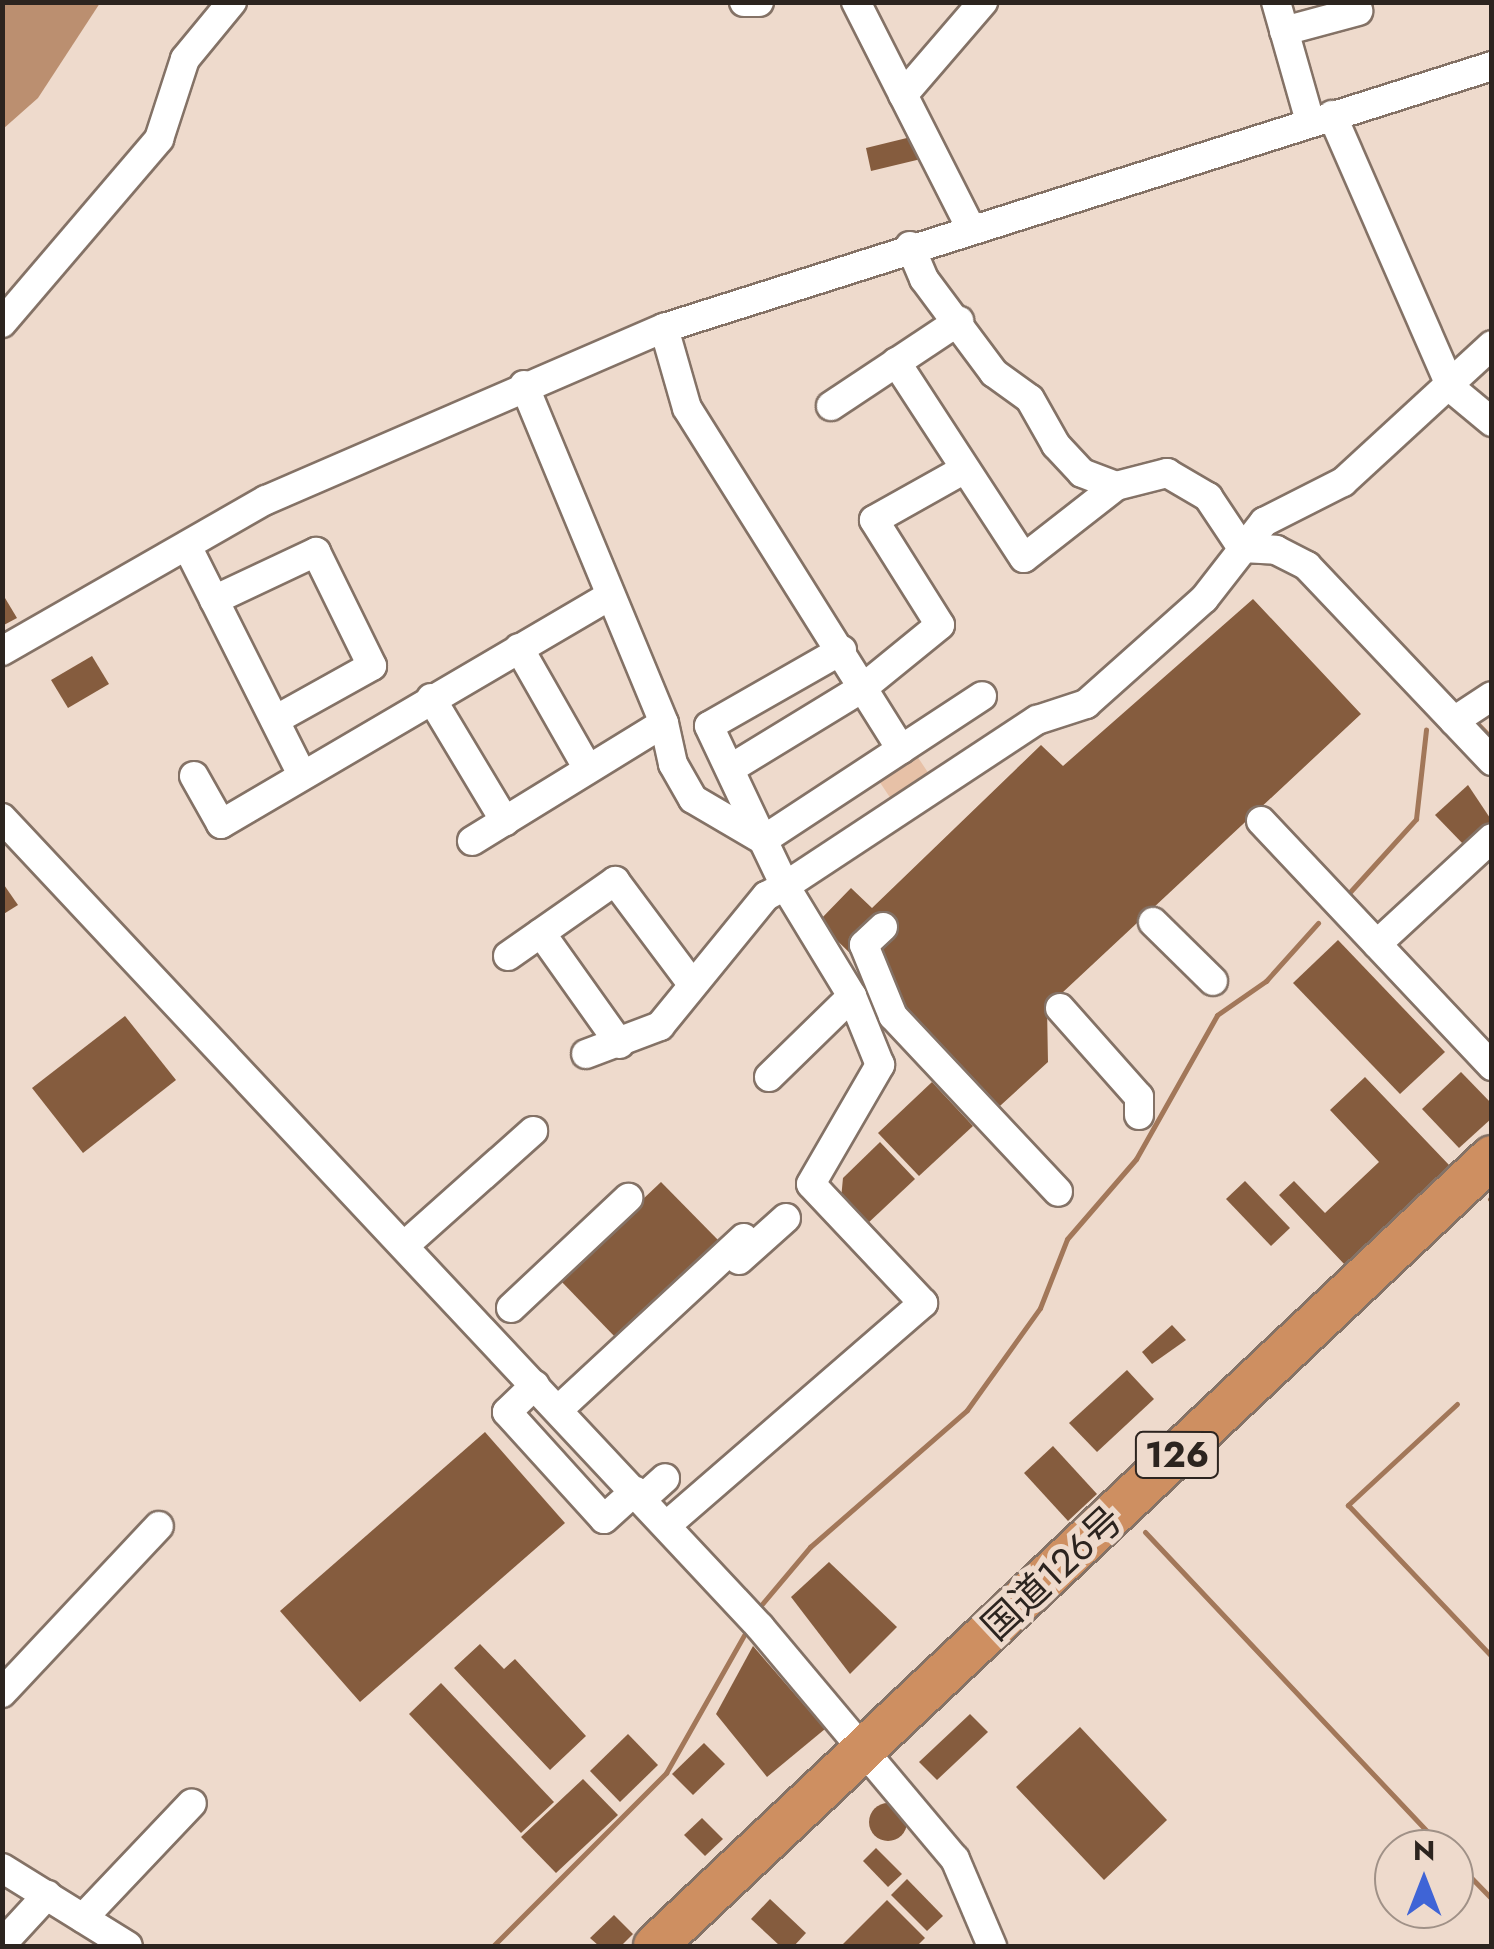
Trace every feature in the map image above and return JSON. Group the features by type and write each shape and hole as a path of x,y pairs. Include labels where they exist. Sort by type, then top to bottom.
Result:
{"highway":[{"name":"国道126号","path":"655,1946 1492,1157"}],"street":[{"path":"2,323 159,139 185,59 232,2"},
{"path":"744,2 759,2"},
{"path":"856,2 970,226"},
{"path":"903,95 982,2"},
{"path":"1276,2 1321,118 1450,388 1492,422"},
{"path":"1284,30 1358,11"},
{"path":"2,651 187,546 524,385 664,328 970,226 1492,66"},
{"path":"910,246 994,373 1030,399 1056,445 1082,473 1116,486"},
{"path":"831,406 959,321"},
{"path":"664,328 687,408 902,749"},
{"path":"586,1054 660,1026 766,896 1037,720 1086,704 1204,599 1264,522 1343,482 1393,428 1450,388 1492,345"},
{"path":"896,362 1024,558 1116,486 1167,474 1208,497 1242,548"},
{"path":"524,385 693,799 762,840"},
{"path":"733,767 864,687 940,625 874,520 964,469"},
{"path":"187,546 302,775"},
{"path":"1242,548 1276,550 1307,566 1492,761"},
{"path":"214,600 316,552 372,666 275,720"},
{"path":"194,776 222,824 608,596"},
{"path":"519,648 588,770"},
{"path":"667,1525 924,1302 811,1184 880,1079 852,996 785,886 733,767 710,726 842,650"},
{"path":"762,840 982,696"},
{"path":"1454,720 1492,696"},
{"path":"431,698 504,821"},
{"path":"472,841 664,723"},
{"path":"2,818 667,1525 955,1859 992,1946"},
{"path":"1261,821 1492,1066"},
{"path":"1377,944 1492,838"},
{"path":"508,956 616,881 692,984"},
{"path":"1152,922 1213,981"},
{"path":"883,928 864,946 893,1016 1058,1192"},
{"path":"541,933 620,1044"},
{"path":"768,1077 852,996"},
{"path":"1060,1008 1140,1097 1139,1116"},
{"path":"404,1246 533,1131"},
{"path":"511,1308 628,1198"},
{"path":"558,1410 741,1249 786,1218"},
{"path":"535,1384 507,1412 604,1520 665,1478"},
{"path":"2,1694 159,1526"},
{"path":"83,1918 192,1803"},
{"path":"2,1868 128,1946"},
{"path":"2,1944 48,1896"}],"shaded area":[{"path":"3,2 100,3 38,98 3,129"},
{"path":"915,753 931,777 893,802 877,778"}],"building":[{"path":"915,136 921,159 871,171 866,148"},
{"path":"2,593 17,618 2,626"},
{"path":"1253,599 1361,714 1047,1007 1048,1062 978,1126 855,958 818,922 851,888 872,908 1041,745 1063,766"},
{"path":"92,656 109,684 68,708 51,680"},
{"path":"1468,785 1492,821 1465,846 1435,815"},
{"path":"2,882 18,905 2,915"},
{"path":"1338,940 1445,1052 1400,1094 1293,983"},
{"path":"125,1016 176,1080 83,1153 32,1088"},
{"path":"1461,1072 1492,1104 1492,1118 1459,1148 1422,1109"},
{"path":"1365,1077 1450,1166 1345,1265 1279,1195 1294,1181 1325,1213 1379,1162 1330,1110"},
{"path":"932,1082 973,1126 919,1176 878,1133"},
{"path":"880,1142 915,1179 866,1225 841,1199 843,1178"},
{"path":"1245,1181 1290,1228 1271,1246 1226,1199"},
{"path":"661,1182 720,1242 617,1339 559,1279"},
{"path":"1172,1325 1186,1340 1152,1364 1142,1352"},
{"path":"1127,1370 1154,1399 1097,1452 1069,1423"},
{"path":"485,1432 565,1523 360,1702 280,1611"},
{"path":"1053,1446 1097,1494 1068,1521 1024,1473"},
{"path":"829,1562 897,1627 850,1674 791,1597"},
{"path":"480,1644 504,1669 515,1659 586,1736 550,1770 454,1668"},
{"path":"753,1646 825,1729 767,1777 716,1714"},
{"path":"441,1683 554,1802 521,1833 409,1714"},
{"path":"970,1714 988,1732 937,1780 919,1762"},
{"path":"1080,1727 1167,1820 1104,1880 1016,1787"},
{"path":"628,1734 658,1765 620,1802 590,1771"},
{"path":"704,1743 725,1764 693,1795 672,1774"},
{"path":"583,1779 618,1815 556,1873 521,1837"},
{"path":"888,1803 902,1808 907,1822 902,1836 888,1841 874,1836 869,1822 874,1808"},
{"path":"702,1818 723,1839 705,1856 684,1835"},
{"path":"876,1848 902,1874 888,1887 863,1861"},
{"path":"907,1879 943,1916 927,1931 891,1895"},
{"path":"770,1899 806,1933 794,1946 780,1946 751,1919"},
{"path":"887,1900 925,1938 917,1946 841,1946"},
{"path":"614,1915 633,1934 621,1946 599,1946 590,1938"}],"waterway":[{"path":"1473,719 1492,739"},
{"path":"1349,893 1416,819 1426,730"},
{"path":"762,1604 810,1547 967,1410 1040,1308 1067,1239 1136,1159 1217,1015 1266,981 1318,923"},
{"path":"1457,1404 1348,1505 1492,1657"},
{"path":"1145,1532 1425,1829"},
{"path":"493,1946 666,1773 744,1635"},
{"path":"1474,1881 1492,1899"}]}
